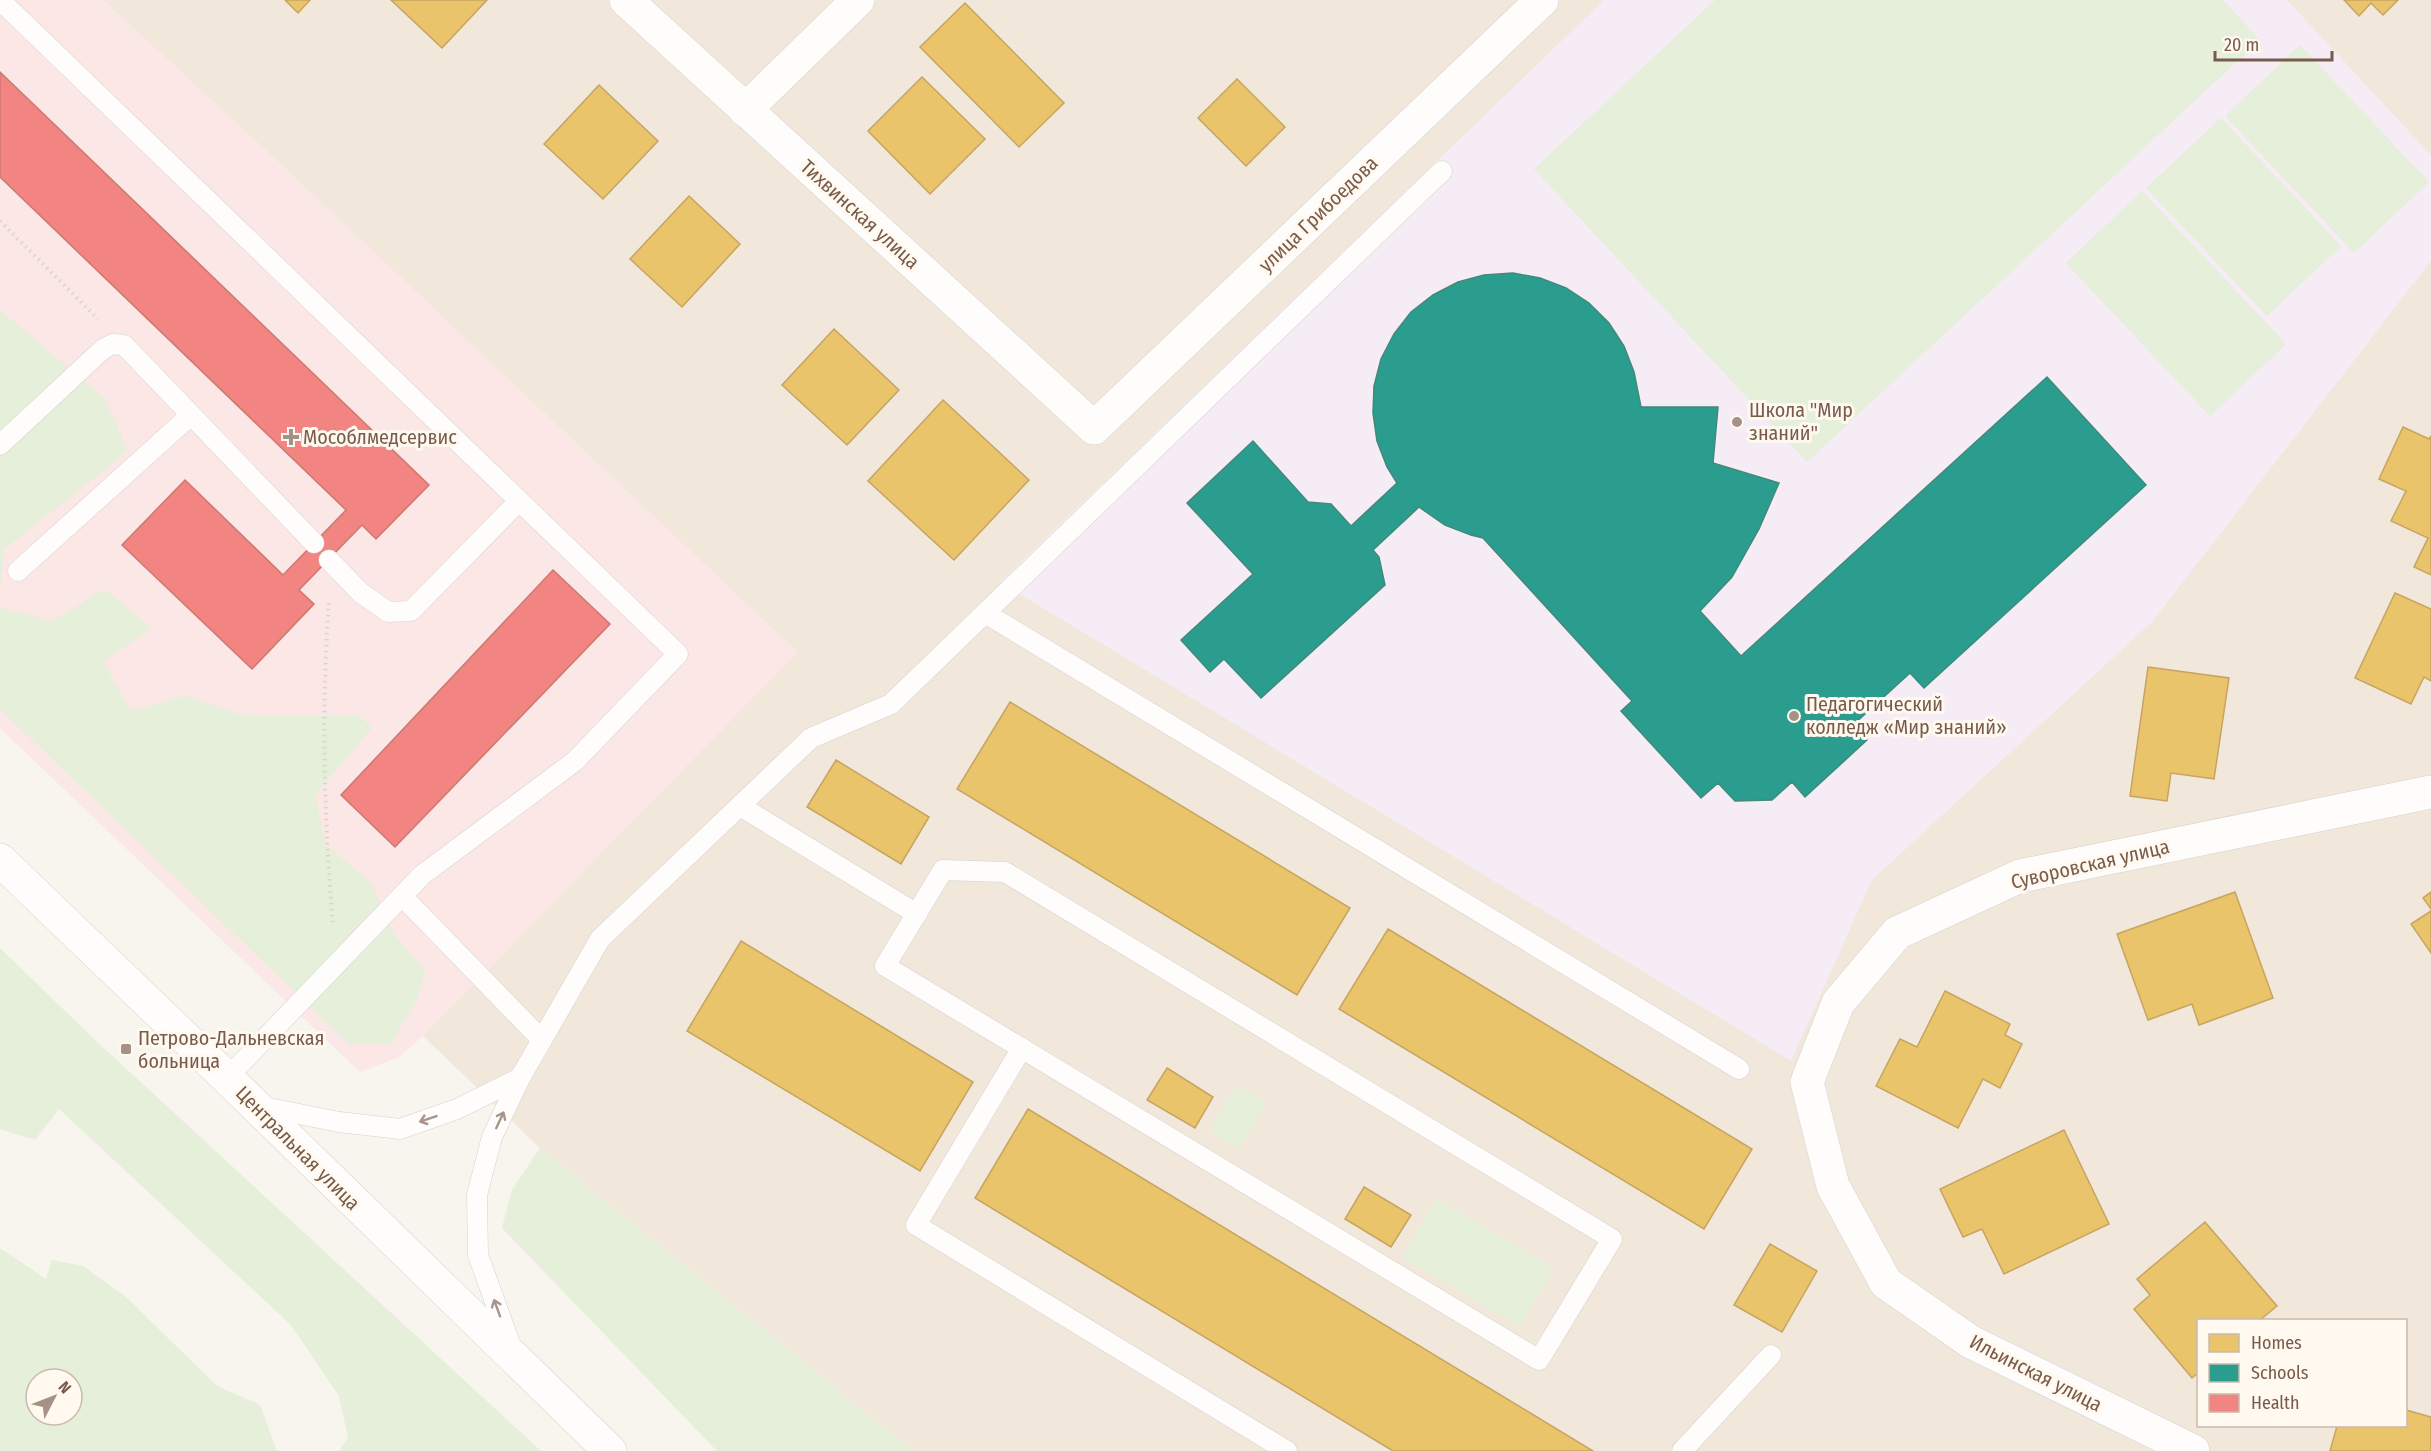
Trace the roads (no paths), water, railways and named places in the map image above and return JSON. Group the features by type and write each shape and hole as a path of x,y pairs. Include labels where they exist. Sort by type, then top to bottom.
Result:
{"street":[{"name":"Тихвинская улица","path":"626,0 1094,428"},
{"path":"745,110 858,0"},
{"name":"улица Грибоедова","path":"1094,428 1542,0"},
{"name":"Суворовская улица","path":"1886,1283 1833,1186 1807,1082 1838,1003 1897,933 2020,876 2431,792"},
{"name":"Центральная улица","path":"0,860 610,1451"},
{"name":"Ильинская улица","path":"1886,1283 1971,1342 2193,1451"}],"lane":[{"path":"0,0 678,654 575,761 422,875 227,1078"},
{"path":"517,1363 478,1255 477,1195 492,1137 520,1078 600,939 811,738 891,704 1442,171"},
{"path":"0,445 103,349 113,344 124,345 314,543"},
{"path":"18,571 191,415"},
{"path":"331,562 361,593 388,612 411,611 519,501"},
{"path":"985,613 1739,1069"},
{"path":"740,806 917,914"},
{"path":"943,870 1005,872 1612,1239 1539,1360 885,966 917,914 943,870"},
{"path":"402,896 542,1040"},
{"path":"1022,1048 916,1225 1287,1451"},
{"path":"253,1104 339,1122 400,1129 457,1109 520,1078"},
{"path":"1682,1451 1771,1355"}],"place":[{"name":"Школа \"Мир знаний\"","path":"1737,422"},
{"name":"Мособлмедсервис","path":"291,437"},
{"name":"Педагогический колледж «Мир знаний»","path":"1794,716"},
{"name":"Петрово-Дальневская больница","path":"126,1049"}]}
